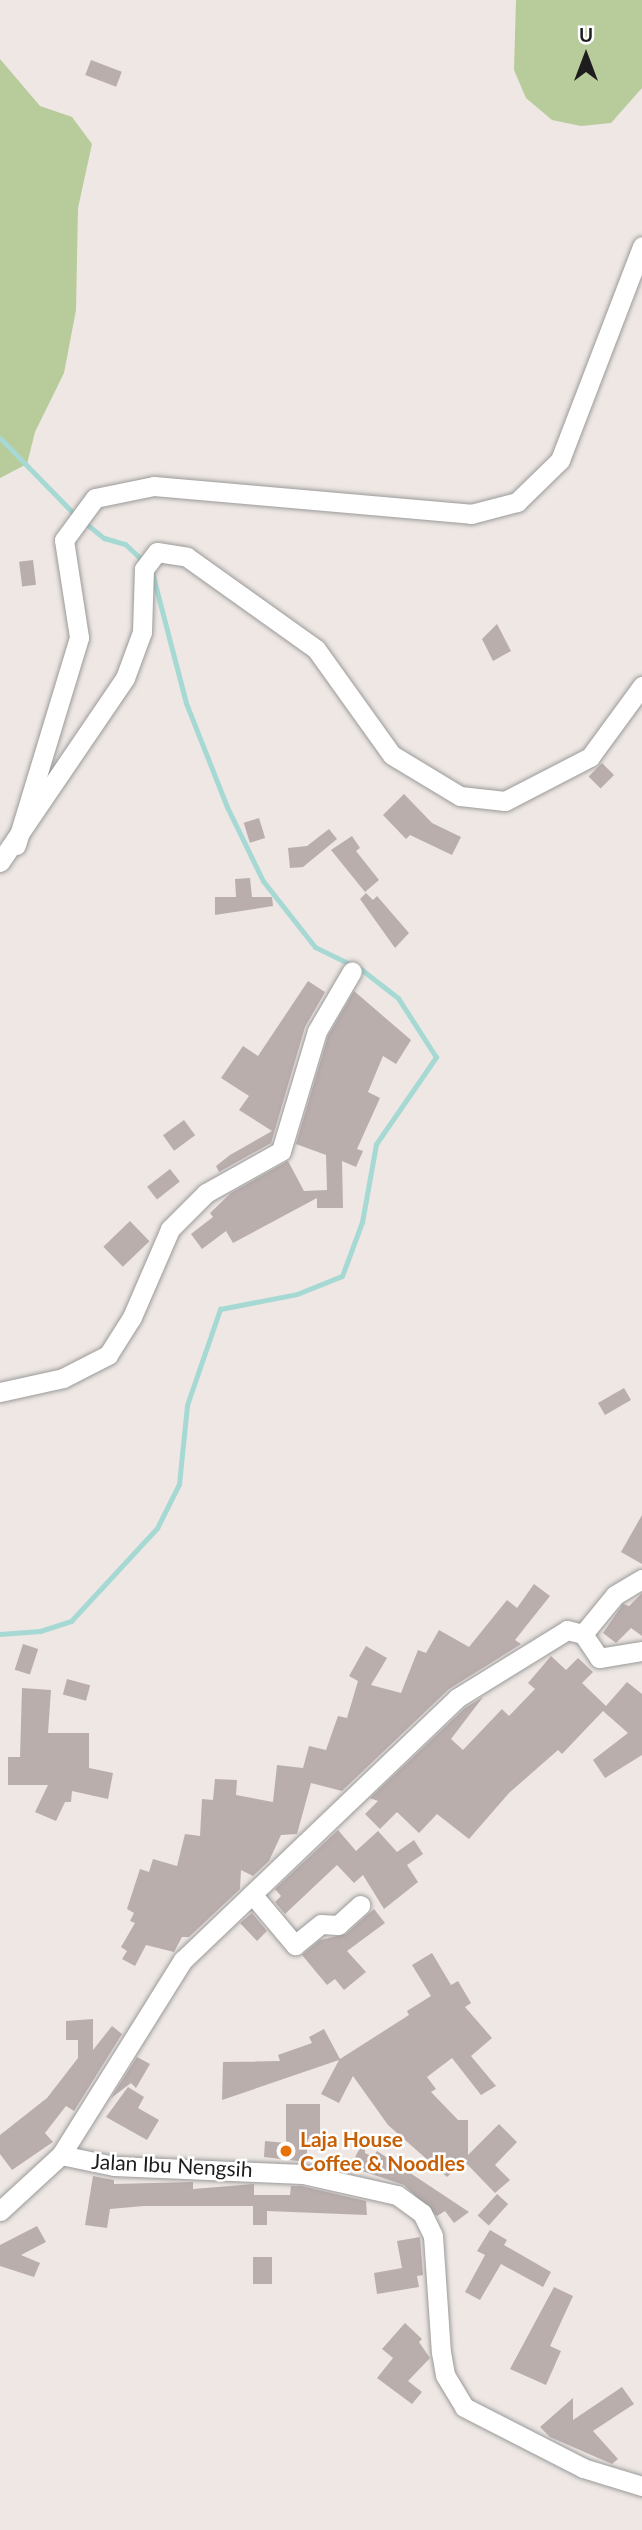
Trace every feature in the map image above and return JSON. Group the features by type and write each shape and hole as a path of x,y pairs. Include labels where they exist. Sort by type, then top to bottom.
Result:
{"street":[{"path":"16,845 79,637 64,540 95,498 154,486 471,514 517,502 561,460 642,246"},
{"path":"0,862 16,845 125,678 142,632 144,569 157,552 187,557 316,649 392,755 460,796 505,801 590,757 642,686"},
{"path":"0,1392 63,1378 108,1355 138,1304 170,1229 206,1194 281,1151 317,1031 352,971"},
{"path":"583,1634 615,1595 642,1579"},
{"path":"0,2211 61,2155 183,1960 457,1698 567,1630 583,1634 599,1658 642,1651"},
{"path":"252,1894 295,1945 321,1924 340,1924 360,1905"},
{"name":"Jalan Ibu Nengsih","path":"61,2155 114,2166 303,2174 397,2195 422,2213 433,2236 445,2375 464,2407 583,2468 642,2486"}],"green space":[{"path":"516,0 642,0 642,88 611,123 581,126 552,120 526,98 514,70"},
{"path":"0,59 40,106 72,117 92,144 78,208 76,310 64,373 35,432 27,464 0,478"}],"building":[{"path":"91,60 122,72 116,87 85,75"},
{"path":"33,560 36,585 22,587 19,562"},
{"path":"497,624 511,651 493,661 482,639"},
{"path":"602,763 614,775 601,788 589,776"},
{"path":"404,794 432,823 461,837 452,855 410,835 406,839 383,815"},
{"path":"259,818 265,838 250,843 244,823"},
{"path":"329,829 337,839 303,867 290,868 288,848 307,846"},
{"path":"352,836 360,848 356,851 379,880 365,892 331,850"},
{"path":"250,878 252,897 272,897 273,906 215,915 215,897 236,897 235,879"},
{"path":"366,893 373,900 377,896 409,933 395,948 360,899"},
{"path":"308,981 325,992 305,1027 271,1143 219,1172 216,1166 230,1155 272,1131 239,1110 249,1096 221,1078 243,1046 258,1056"},
{"path":"354,991 411,1040 396,1064 383,1056 368,1092 380,1098 357,1149 363,1151 356,1167 342,1161 343,1208 317,1208 317,1198 233,1243 226,1231 202,1249 191,1234 213,1217 210,1213 231,1193 288,1161 304,1191 327,1190 326,1155 296,1144 328,1036"},
{"path":"184,1120 195,1135 174,1151 163,1135"},
{"path":"170,1169 180,1182 157,1199 147,1187"},
{"path":"130,1221 149,1241 123,1267 103,1247"},
{"path":"624,1388 631,1400 605,1415 598,1403"},
{"path":"642,1515 642,1564 621,1552"},
{"path":"534,1584 550,1596 515,1640 521,1644 449,1689 342,1791 311,1783 297,1834 281,1835 269,1861 253,1876 241,1870 240,1889 189,1937 182,1937 174,1952 146,1945 135,1966 122,1959 127,1951 121,1947 135,1923 130,1921 134,1913 127,1909 140,1869 149,1872 153,1859 177,1866 185,1834 200,1836 202,1799 213,1800 215,1779 237,1780 236,1795 273,1802 277,1765 303,1768 309,1746 326,1750 338,1716 347,1718 358,1681 349,1676 366,1646 387,1658 371,1685 401,1693 418,1650 426,1653 439,1630 469,1647 507,1600 517,1608"},
{"path":"642,1593 642,1636 631,1628 616,1643 603,1633 623,1604 629,1606"},
{"path":"23,1644 38,1649 30,1675 15,1670"},
{"path":"551,1656 566,1670 578,1658 593,1672 582,1683 606,1706 627,1682 642,1694 642,1755 605,1778 593,1760 628,1733 603,1711 562,1754 558,1750 509,1793 469,1839 437,1814 419,1833 397,1812 380,1829 365,1814 378,1801 370,1798 465,1708 483,1697 451,1739 463,1750 502,1709 509,1716 535,1689 528,1683"},
{"path":"67,1679 90,1685 86,1701 63,1694"},
{"path":"22,1688 51,1690 48,1733 89,1733 89,1768 113,1773 108,1799 72,1791 71,1802 65,1802 56,1821 35,1812 48,1785 8,1785 8,1757 20,1757"},
{"path":"338,1830 356,1851 378,1831 397,1852 414,1840 423,1854 407,1865 418,1882 384,1909 363,1875 354,1883 337,1865 285,1914 275,1902 281,1896 275,1889"},
{"path":"374,1909 385,1923 347,1951 366,1972 344,1990 335,1979 327,1985 302,1955 320,1940 346,1934"},
{"path":"252,1913 267,1931 257,1941 240,1923"},
{"path":"432,1953 451,1985 458,1981 471,2003 465,2007 492,2038 471,2056 496,2086 481,2095 452,2058 427,2077 436,2089 431,2092 458,2120 468,2120 468,2155 499,2124 517,2142 495,2165 510,2180 495,2193 464,2161 447,2177 388,2125 353,2076 339,2103 321,2094 339,2060 222,2100 223,2062 280,2061 278,2055 312,2043 309,2037 324,2029 340,2059 409,2015 407,2011 431,1996 412,1965"},
{"path":"93,2019 93,2050 112,2026 122,2034 74,2111 66,2106 45,2133 53,2142 12,2170 0,2154 0,2135 47,2098 78,2058 78,2040 66,2040 66,2021"},
{"path":"137,2057 150,2064 136,2088 131,2083 111,2098"},
{"path":"128,2087 144,2097 138,2108 159,2120 147,2140 106,2117"},
{"path":"286,2104 320,2104 320,2139 308,2139 306,2162 264,2157 265,2141 286,2143"},
{"path":"365,2138 365,2153 373,2157 377,2151 469,2212 454,2223 445,2211 437,2216 404,2185 350,2167"},
{"path":"93,2176 114,2180 114,2184 193,2182 193,2189 254,2184 254,2195 290,2195 291,2186 301,2186 366,2201 367,2215 267,2211 267,2225 253,2225 253,2206 144,2206 110,2209 107,2228 85,2225"},
{"path":"497,2194 508,2204 489,2226 478,2216"},
{"path":"37,2226 46,2242 21,2255 40,2263 34,2277 0,2266 0,2245"},
{"path":"490,2230 507,2240 504,2245 551,2272 543,2287 501,2264 480,2300 465,2292 485,2255 477,2251"},
{"path":"420,2237 423,2275 417,2276 419,2287 377,2294 374,2273 402,2268 397,2241"},
{"path":"253,2257 272,2257 272,2284 253,2284"},
{"path":"554,2287 573,2296 550,2346 561,2351 546,2385 510,2369"},
{"path":"405,2323 422,2339 419,2342 430,2358 408,2381 422,2392 412,2404 377,2378 393,2358 382,2349"},
{"path":"622,2387 634,2404 593,2431 618,2459 612,2464 550,2437 540,2427 573,2398 573,2420"}],"waterway":[{"path":"0,438 76,516"},
{"path":"84,522 104,538 125,544 144,562"},
{"path":"0,1634 40,1631 71,1621 157,1528 179,1484 187,1405 220,1309 297,1294 342,1276 362,1222 376,1144 436,1057 398,998 362,970 315,947 263,881 227,807 186,703 151,569"}],"place":[{"name":"Laja House Coffee & Noodles","path":"286,2151"}]}
